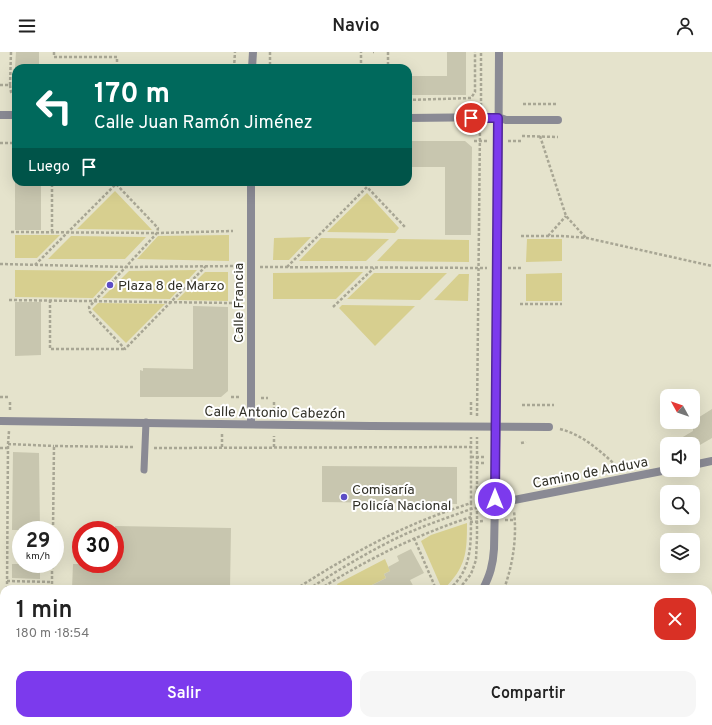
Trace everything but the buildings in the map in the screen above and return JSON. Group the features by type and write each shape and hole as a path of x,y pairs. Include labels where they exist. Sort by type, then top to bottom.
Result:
{"street":[{"path":"252,52 252,64"},
{"path":"484,585 493,565 495,499 499,52"},
{"path":"0,115 12,115"},
{"path":"412,118 558,120"},
{"name":"Calle Francia","path":"251,424 252,186"},
{"name":"Calle Antonio Cabezón","path":"0,421 549,427"},
{"path":"700,464 712,461"},
{"name":"Camino de Anduva","path":"495,499 514,500 660,471"}],"lane":[{"path":"144,470 146,422"}],"path":[{"path":"11,52 10,85 12,93"},
{"path":"54,52 54,57 117,57 117,64"},
{"path":"234,64 235,52"},
{"path":"270,52 270,64"},
{"path":"361,52 361,64"},
{"path":"388,52 388,64"},
{"path":"412,100 471,98 475,92 475,52"},
{"path":"455,585 466,566 470,546 471,447 474,426 481,52"},
{"path":"0,85 10,85"},
{"path":"523,104 556,104"},
{"path":"522,136 558,136"},
{"path":"540,136 566,216 587,238"},
{"path":"0,143 12,143"},
{"path":"52,186 52,232"},
{"path":"35,265 114,186"},
{"path":"118,186 158,228 157,233 89,307 90,312 126,349"},
{"path":"287,267 367,187 406,227"},
{"path":"547,236 566,216"},
{"path":"11,232 157,233 233,231"},
{"path":"521,236 562,236 587,238 712,266"},
{"path":"0,264 126,267 232,266"},
{"path":"50,300 50,350 126,349 206,266"},
{"path":"270,267 473,268"},
{"path":"333,307 374,268"},
{"path":"9,300 232,303"},
{"path":"520,304 562,304"},
{"path":"0,397 8,397"},
{"path":"462,585 471,574 476,560 478,537 476,463 471,402"},
{"path":"522,405 554,404"},
{"path":"549,427 570,432 587,441 623,472"},
{"path":"521,443 526,442"},
{"path":"7,585 8,444 145,448 471,447"},
{"path":"52,521 54,446"},
{"path":"0,448 9,448"},
{"path":"476,463 495,463"},
{"path":"303,585 352,555 390,535 419,522 471,503"},
{"path":"315,585 354,561 420,527 477,508"},
{"path":"327,585 359,566 414,538 437,528 470,517"},
{"path":"505,585 512,565 515,541 515,520"},
{"path":"414,538 434,585"},
{"path":"7,581 52,582 52,573"}],"shaded area":[{"path":"115,191 152,230 77,229"},
{"path":"367,193 399,228 395,233 327,232"},
{"path":"15,235 60,235 37,258 15,258"},
{"path":"229,235 229,261 137,259 158,236"},
{"path":"71,236 146,237 125,259 48,259"},
{"path":"311,237 289,260 273,260 274,238"},
{"path":"321,238 389,239 366,261 299,261"},
{"path":"398,239 469,240 469,262 377,261"},
{"path":"527,239 562,239 562,261 526,262"},
{"path":"15,270 118,271 93,298 15,297"},
{"path":"197,270 170,299 102,298 129,271"},
{"path":"205,272 228,272 228,301 177,300"},
{"path":"363,272 336,299 273,299 273,273"},
{"path":"374,273 447,273 420,300 347,299"},
{"path":"562,273 562,301 526,301 526,274"},
{"path":"459,274 469,274 468,301 434,300"},
{"path":"98,303 165,304 126,343 92,309"},
{"path":"342,305 415,306 375,346 339,308"},
{"path":"467,523 466,551 464,559 457,574 448,585 440,585 421,541 431,535"},
{"path":"385,559 390,571 384,574 386,578 372,585 337,584"}],"place":[{"name":"Plaza 8 de Marzo","path":"110,285"},
{"name":"Comisaría Policía Nacional","path":"344,497"}],"route":[{"path":"471,118 498,118 495,499"}]}
